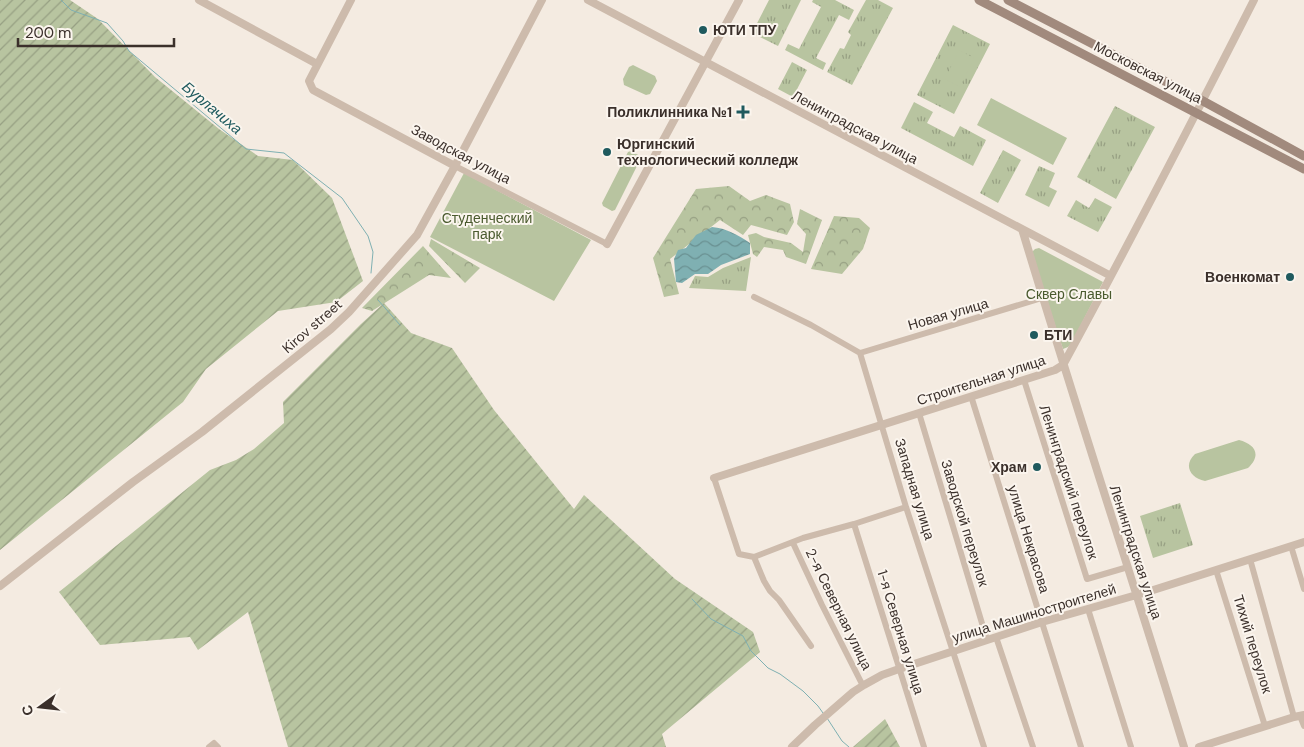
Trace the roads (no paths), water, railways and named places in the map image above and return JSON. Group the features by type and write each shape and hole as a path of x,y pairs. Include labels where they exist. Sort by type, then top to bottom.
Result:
{"main road":[{"name":"Московская улица","path":"979,0 1304,169"},
{"name":"Московская улица","path":"1008,0 1203,101 1304,156"}],"street":[{"path":"198,0 317,64 351,0"},
{"name":"Kirov street","path":"0,586 133,482 202,432 331,329 349,312 414,240 542,0"},
{"name":"Ленинградская улица","path":"588,0 1112,276"},
{"path":"607,244 739,0"},
{"name":"Строительная улица","path":"714,478 1056,370 1063,365 1112,276 1254,0"},
{"name":"Заводская улица","path":"317,64 309,81 313,90 607,244"},
{"name":"Ленинградская улица","path":"1022,229 1042,298 1184,747"},
{"path":"754,297 860,352"},
{"name":"Новая улица","path":"860,352 1042,298"},
{"name":"Западная улица","path":"860,352 906,507 984,747"},
{"name":"Ленинградский переулок","path":"1024,380 1087,579 1128,567"},
{"name":"улица Некрасова","path":"971,396 1081,747"},
{"name":"Заводской переулок","path":"919,413 987,640"},
{"path":"714,478 739,554 754,557 803,538 906,507"},
{"name":"1-я Северная улица","path":"854,524 924,747"},
{"name":"улица Машиностроителей","path":"792,747 815,725 864,685 899,668 1304,542"},
{"name":"2-я Северная улица","path":"793,543 826,613 864,685"},
{"path":"1291,546 1304,589"},
{"path":"754,557 770,590 811,646"},
{"path":"1250,558 1299,716 1304,726"},
{"name":"Тихий переулок","path":"1216,570 1265,726"},
{"path":"1088,609 1132,747"},
{"path":"996,637 1033,747"},
{"path":"1199,747 1299,716"}],"water":[{"path":"712,227 732,232 750,243 750,254 721,265 708,274 695,274 682,283 676,282 674,259 678,250 686,248 696,235"}],"waterway":[{"name":"Бурлачиха","path":"61,0 71,10 107,23 129,51 246,149 284,153 342,198 368,236 373,252 371,273"},
{"name":"Бурлачиха","path":"378,300 400,325"},
{"name":"Бурлачиха","path":"692,599 711,619 743,636 751,651 768,668 780,674 803,691 823,713"},
{"name":"Бурлачиха","path":"827,718 842,741 849,747"}],"place":[{"name":"ЮТИ ТПУ","path":"703,30"},
{"name":"Поликлинника №1","path":"743,112"},
{"name":"Юргинский технологический колледж","path":"607,152"},
{"name":"Военкомат","path":"1290,277"},
{"name":"БТИ","path":"1034,335"},
{"name":"Храм","path":"1037,467"}],"park label":[{"name":"Студенческий парк","path":"487,226"},
{"name":"Сквер Славы","path":"1069,294"}]}
